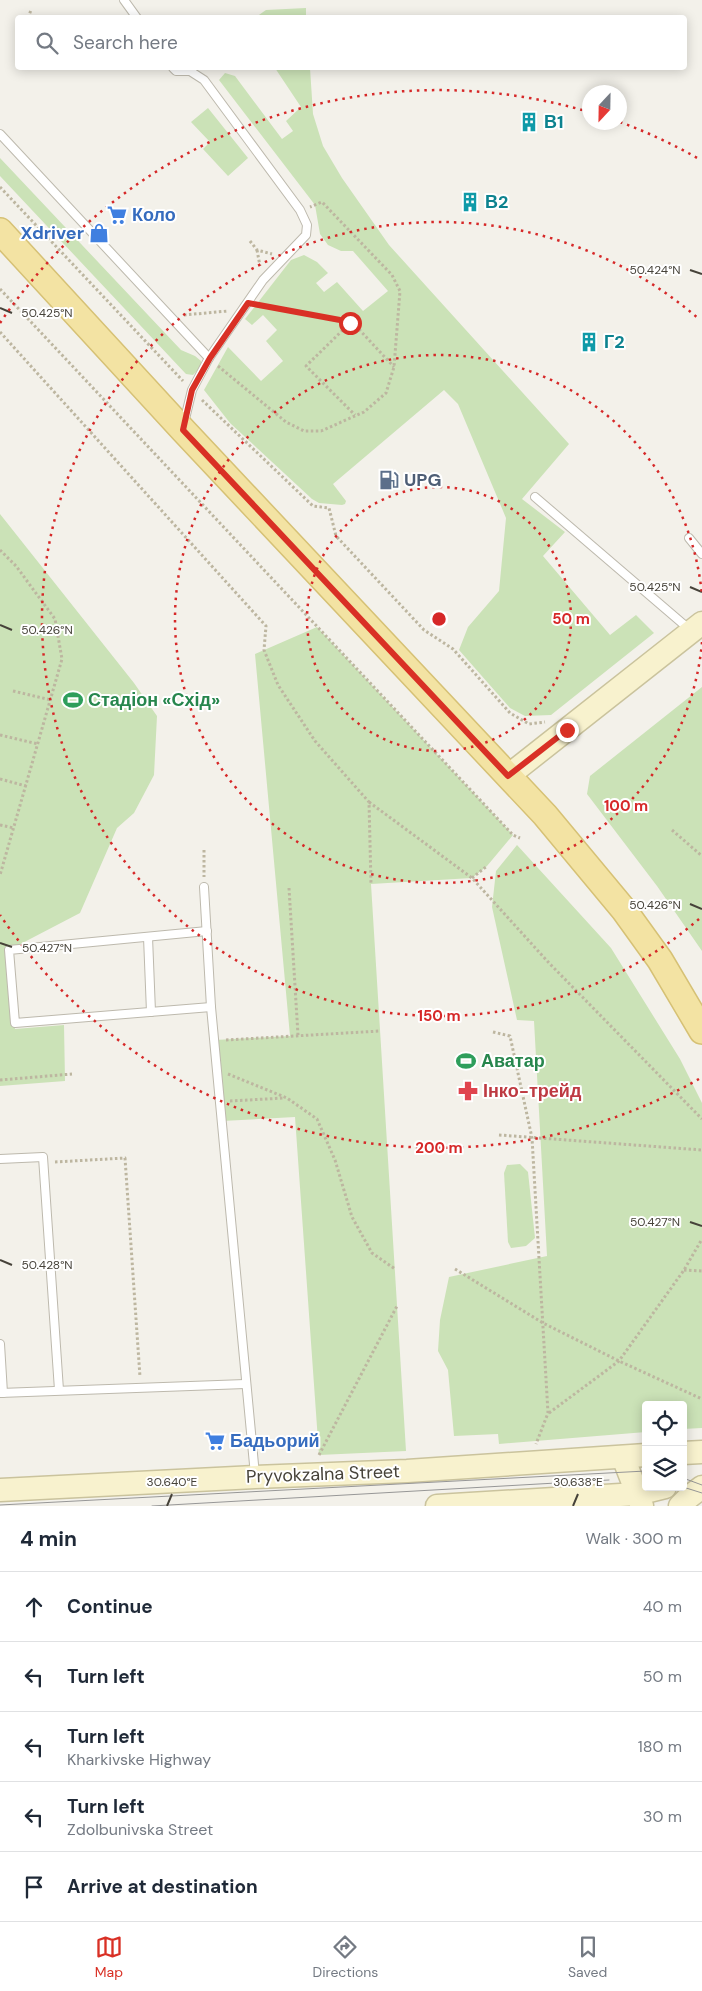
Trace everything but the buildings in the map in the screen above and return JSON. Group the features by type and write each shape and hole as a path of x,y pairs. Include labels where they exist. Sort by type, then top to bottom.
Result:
{"main road":[{"path":"0,231 183,430 564,836 624,910 660,960 702,1031"},
{"path":"508,776 696,627"},
{"path":"687,1453 702,1452"},
{"name":"Pryvokzalna Street","path":"0,1490 407,1471 642,1455"},
{"path":"623,1456 640,1500"},
{"path":"687,1482 702,1479"},
{"path":"680,1506 702,1487"},
{"path":"437,1506 574,1497 640,1500 658,1491"},
{"path":"574,1497 595,1506"}],"lane":[{"path":"124,0 134,15"},
{"path":"175,70 190,70 204,80 300,210 307,225 306,235 264,280 210,358 192,390 183,430"},
{"path":"0,134 210,358"},
{"path":"535,497 696,627"},
{"path":"688,538 702,554"},
{"path":"204,887 211,1007 255,1477"},
{"path":"207,932 9,950 15,1023 211,1007"},
{"path":"148,937 151,1012"},
{"path":"0,1159 43,1157 58,1390"},
{"path":"0,1344 2,1393 245,1384"}],"path":[{"path":"29,15 31,10"},
{"path":"0,187 192,390 249,447 272,465 313,506 329,508 336,536 424,630 453,649 510,713 529,724"},
{"path":"210,358 286,422 304,431 321,431 364,412 386,393 394,368 400,291 392,275 322,202 300,210"},
{"path":"250,241 257,250 284,258"},
{"path":"0,289 513,835 520,838"},
{"path":"170,317 245,306 340,320 354,325 394,368"},
{"path":"350,323 306,366 355,415"},
{"path":"0,332 266,626 264,650 278,685 314,741 369,802 472,878 549,963 702,1119"},
{"path":"0,550 16,566 55,620 62,659 0,875"},
{"path":"13,691 50,700"},
{"path":"0,735 38,744"},
{"path":"0,779 26,786"},
{"path":"369,802 370,884"},
{"path":"0,825 14,828"},
{"path":"672,830 702,856"},
{"path":"204,850 204,887"},
{"path":"472,878 487,866"},
{"path":"289,888 298,1035"},
{"path":"215,1040 380,1031"},
{"path":"493,1032 510,1036 532,1138 548,1413 534,1446"},
{"path":"217,1069 287,1098 317,1119 335,1160 352,1217 372,1252 395,1269"},
{"path":"0,1080 72,1074"},
{"path":"220,1102 287,1098"},
{"path":"499,1135 702,1150"},
{"path":"43,1163 125,1158 141,1387"},
{"path":"548,1413 619,1361 684,1270 702,1238"},
{"path":"456,1269 543,1322 619,1361 702,1399"},
{"path":"684,1270 702,1271"},
{"path":"319,1455 397,1306"}],"green space":[{"path":"306,8 306,15 259,15 266,10"},
{"path":"276,70 310,70 313,114 323,146 342,178 389,245 569,444 522,499 565,532 543,556 610,635 636,615 654,633 551,715 525,716 510,708 459,650 468,627 499,591 506,518 458,404 444,390 333,484 346,501 342,505 319,503 312,499 230,423 204,390 228,347 261,381 283,361 266,341 277,330 263,315 252,325 245,319 291,260 304,255 317,262 328,273 316,283 324,292 337,282 363,311 388,291 353,251 341,251 328,245 320,234 315,205 219,80 225,73 235,76 282,139 293,131 286,121 301,107"},
{"path":"208,108 248,158 228,176 203,149 210,142 191,122"},
{"path":"0,158 181,350 201,361 201,367 193,375 186,374 0,176"},
{"name":"Стадіон «Схід»","path":"0,514 134,683 157,716 154,775 134,813 117,828 80,913 9,950 15,1029 64,1025 65,1081 0,1086"},
{"path":"317,627 513,835 487,866 472,878 371,884 406,1451 319,1455 295,1117 222,1121 215,1040 290,1036 255,654"},
{"path":"702,687 702,951 657,886 587,794 590,776"},
{"path":"517,845 611,948 680,1059 702,1103 702,1428 687,1429 687,1401 642,1401 642,1432 499,1444 498,1434 454,1436 448,1370 438,1351 440,1320 449,1277 547,1256 534,1021 517,1020 492,907 496,871"},
{"path":"520,1164 528,1172 535,1238 526,1246 511,1248 508,1242 504,1173 507,1165"}],"tram line":[{"path":"0,1505 642,1471"},
{"path":"687,1479 702,1485"},
{"path":"152,1506 609,1480"},
{"path":"687,1488 702,1493"}],"place":[{"name":"В1","path":"529,122"},
{"name":"В2","path":"470,202"},
{"name":"Коло","path":"117,215"},
{"name":"Xdriver","path":"99,233"},
{"name":"Г2","path":"589,342"},
{"name":"UPG","path":"389,480"},
{"name":"Стадіон «Схід»","path":"73,700"},
{"name":"Аватар","path":"466,1061"},
{"name":"Інко-трейд","path":"468,1091"},
{"name":"Бадьорий","path":"215,1441"}],"route":[{"path":"350,323 248,303 210,358 192,390 183,430 508,776 567,730"}]}
